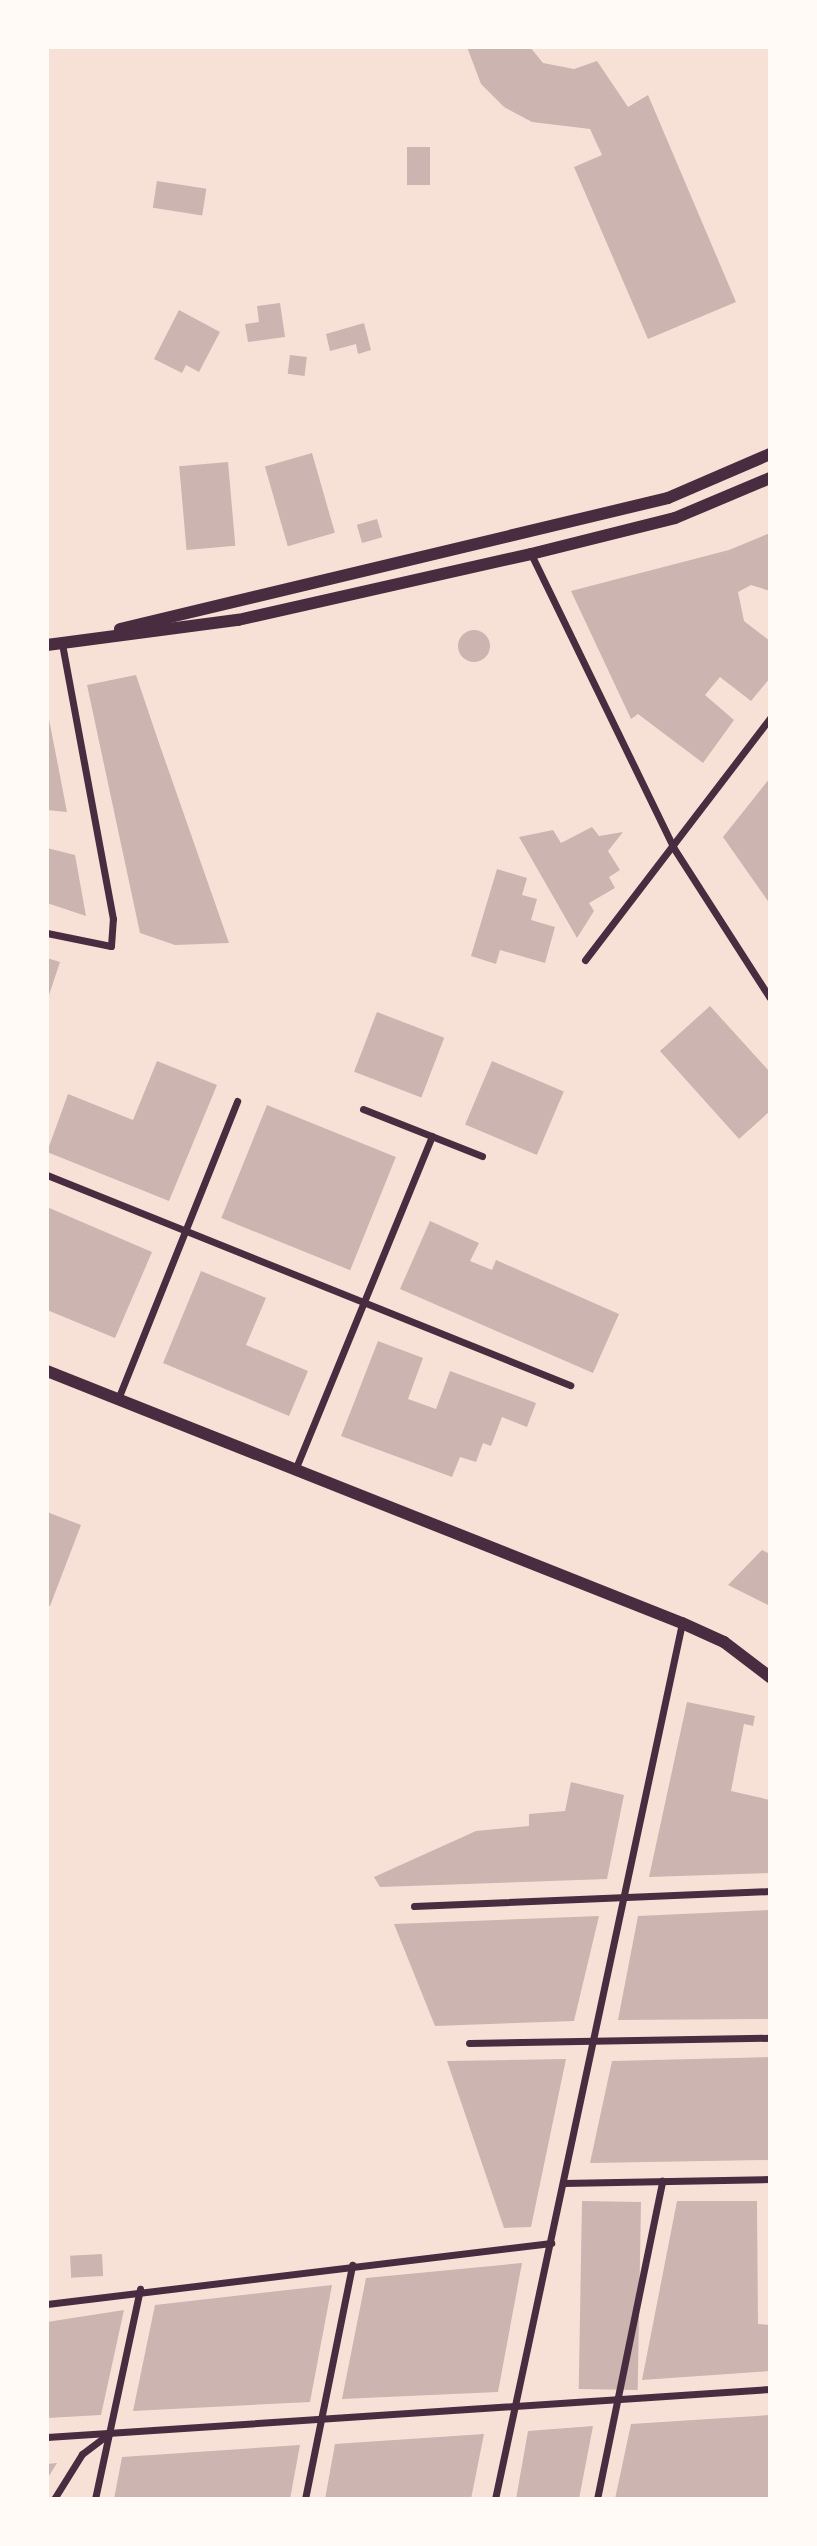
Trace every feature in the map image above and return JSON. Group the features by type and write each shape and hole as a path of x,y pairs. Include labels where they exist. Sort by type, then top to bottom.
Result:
{"street":[{"path":"62,644 668,498 770,454"},
{"path":"47,645 238,620 531,554 675,518 770,478"},
{"path":"531,554 673,847 770,998"},
{"path":"47,933 111,946 113,919 62,644"},
{"path":"585,960 770,718"},
{"path":"118,1399 237,1101"},
{"path":"363,1109 481,1156"},
{"path":"295,1470 432,1136"},
{"path":"47,1175 570,1385"},
{"path":"47,1371 682,1623 724,1642 770,1677"},
{"path":"495,2499 682,1623"},
{"path":"414,1906 770,1891"},
{"path":"469,2043 770,2038"},
{"path":"563,2183 770,2179"},
{"path":"597,2499 662,2181"},
{"path":"47,2304 140,2289 551,2243"},
{"path":"305,2499 352,2265"},
{"path":"95,2499 140,2289"},
{"path":"47,2437 514,2411 770,2389"},
{"path":"54,2499 82,2454 109,2434"}],"building":[{"path":"467,47 530,47 543,63 574,69 597,61 628,107 648,95 736,302 648,339 574,167 602,155 590,129 532,122 504,107 481,84"},
{"path":"407,147 430,147 430,185 407,185"},
{"path":"157,181 206,189 202,215 153,208"},
{"path":"280,303 285,337 248,342 245,324 259,322 257,306"},
{"path":"179,310 220,332 199,372 186,365 182,373 154,359"},
{"path":"364,323 371,350 358,354 356,344 330,351 326,334"},
{"path":"290,355 307,357 305,376 288,374"},
{"path":"312,453 335,533 288,546 265,467"},
{"path":"228,462 235,546 187,550 179,466"},
{"path":"377,519 382,537 362,543 357,525"},
{"path":"770,533 770,591 751,585 738,592 744,621 770,641 770,678 751,701 720,677 705,695 734,720 703,763 638,714 631,719 571,591 729,550"},
{"path":"474,630 486,634 490,646 486,658 474,662 462,658 458,646 462,634"},
{"path":"136,675 229,943 175,945 140,933 87,685"},
{"path":"49,719 67,812 47,810"},
{"path":"770,778 770,904 723,837"},
{"path":"592,827 599,836 623,832 608,851 620,870 609,877 615,888 589,903 594,911 577,938 519,837 553,830 561,843"},
{"path":"47,848 75,855 86,916 47,903"},
{"path":"497,869 527,878 522,895 537,899 531,920 555,927 545,963 500,950 496,964 471,956"},
{"path":"47,958 60,962 48,998 47,998"},
{"path":"710,1006 770,1072 770,1111 739,1139 660,1051"},
{"path":"377,1012 444,1038 421,1098 354,1072"},
{"path":"157,1061 217,1085 169,1201 47,1152 68,1094 133,1120"},
{"path":"492,1061 564,1091 537,1155 465,1125"},
{"path":"267,1105 396,1157 350,1270 221,1218"},
{"path":"47,1207 152,1252 115,1338 47,1310"},
{"path":"430,1221 479,1243 470,1261 492,1270 496,1260 619,1314 593,1373 400,1289"},
{"path":"201,1271 266,1298 246,1345 308,1371 289,1416 163,1363"},
{"path":"378,1341 423,1358 408,1399 436,1409 450,1371 536,1403 527,1427 502,1417 491,1446 483,1443 476,1462 460,1457 452,1477 341,1436"},
{"path":"47,1512 81,1525 50,1606 47,1605"},
{"path":"762,1550 770,1554 770,1606 728,1585"},
{"path":"687,1702 755,1716 753,1726 744,1724 731,1791 770,1800 770,1873 649,1877"},
{"path":"571,1782 624,1795 607,1879 380,1887 374,1877 476,1831 529,1826 529,1814 565,1811"},
{"path":"770,1910 770,2019 618,2020 638,1916"},
{"path":"599,1916 574,2021 435,2026 394,1924"},
{"path":"770,2057 770,2160 590,2163 612,2061"},
{"path":"566,2059 531,2227 504,2228 447,2061"},
{"path":"582,2201 641,2202 638,2390 579,2389"},
{"path":"677,2201 757,2201 758,2324 770,2325 770,2371 642,2380"},
{"path":"102,2254 103,2276 71,2278 70,2256"},
{"path":"522,2263 498,2392 342,2399 366,2278"},
{"path":"332,2285 310,2402 133,2411 155,2305"},
{"path":"124,2310 101,2415 47,2418 47,2322"},
{"path":"770,2415 770,2499 615,2499 631,2424"},
{"path":"593,2426 579,2499 516,2499 528,2431"},
{"path":"484,2434 471,2499 325,2499 335,2444"},
{"path":"300,2445 290,2499 114,2499 122,2457"},
{"path":"57,2463 47,2479 47,2464"}]}
